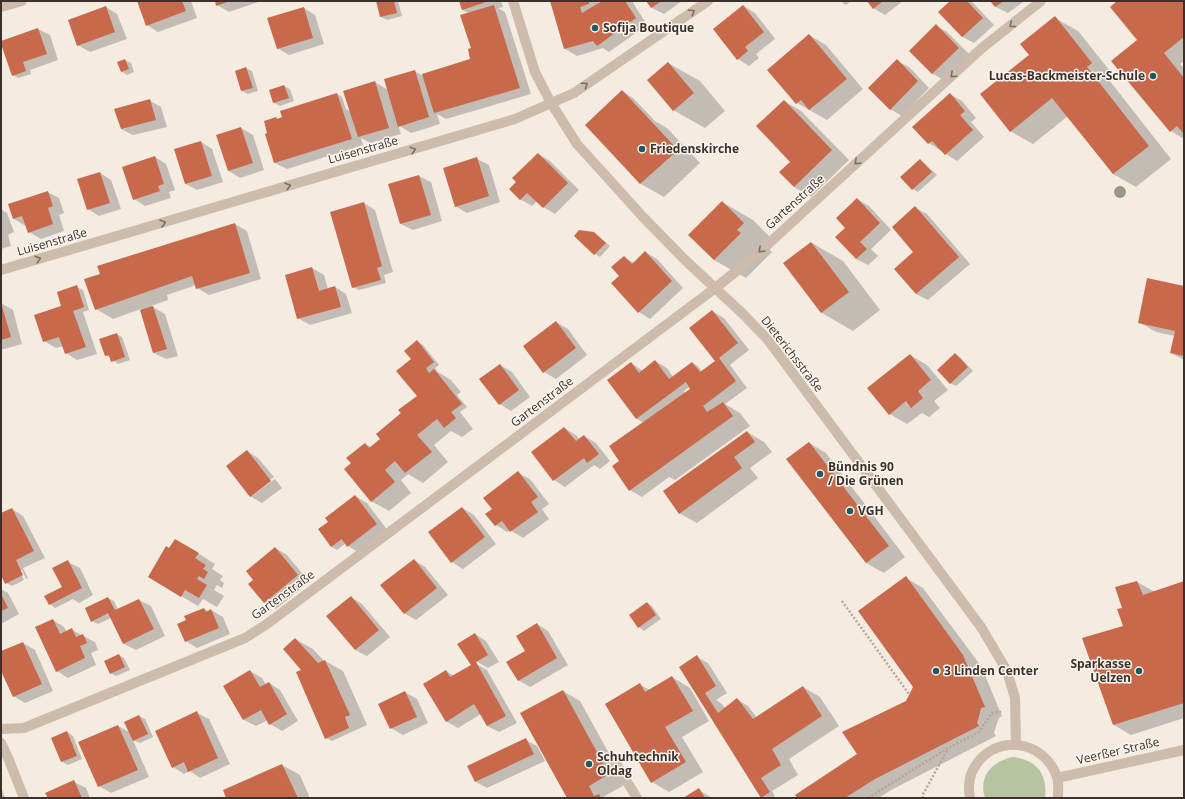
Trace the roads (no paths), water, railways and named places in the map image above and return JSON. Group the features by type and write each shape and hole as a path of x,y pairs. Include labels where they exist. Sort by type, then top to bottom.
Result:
{"street":[{"path":"1,7 22,1"},
{"name":"Dieterichsstraße","path":"513,1 535,72 551,103 577,144 643,217 714,289 742,313 768,340 981,627 1007,671 1015,698 1016,744"},
{"name":"Luisenstraße","path":"1,270 515,120 574,93 708,1"},
{"name":"Gartenstraße","path":"1,729 24,728 245,638 267,624 714,289 754,257 982,48 1041,1"},
{"path":"1,743 24,798"},
{"path":"970,798 969,783 972,772 978,762 985,754 994,749 1005,745 1016,744 1027,746 1046,758 1053,768 1057,778 1058,798"},
{"name":"Veerßer Straße","path":"1057,778 1184,750"},
{"path":"615,762 638,798"}],"place":[{"name":"Sofija Boutique","path":"595,28"},
{"name":"Lucas-Backmeister-Schule","path":"1153,76"},
{"name":"Friedenskirche","path":"642,149"},
{"name":"Bündnis 90 / Die Grünen","path":"820,474"},
{"name":"VGH","path":"850,511"},
{"name":"3 Linden Center","path":"936,671"},
{"name":"Sparkasse Uelzen","path":"1139,671"},
{"name":"Schuhtechnik Oldag","path":"589,764"}]}
